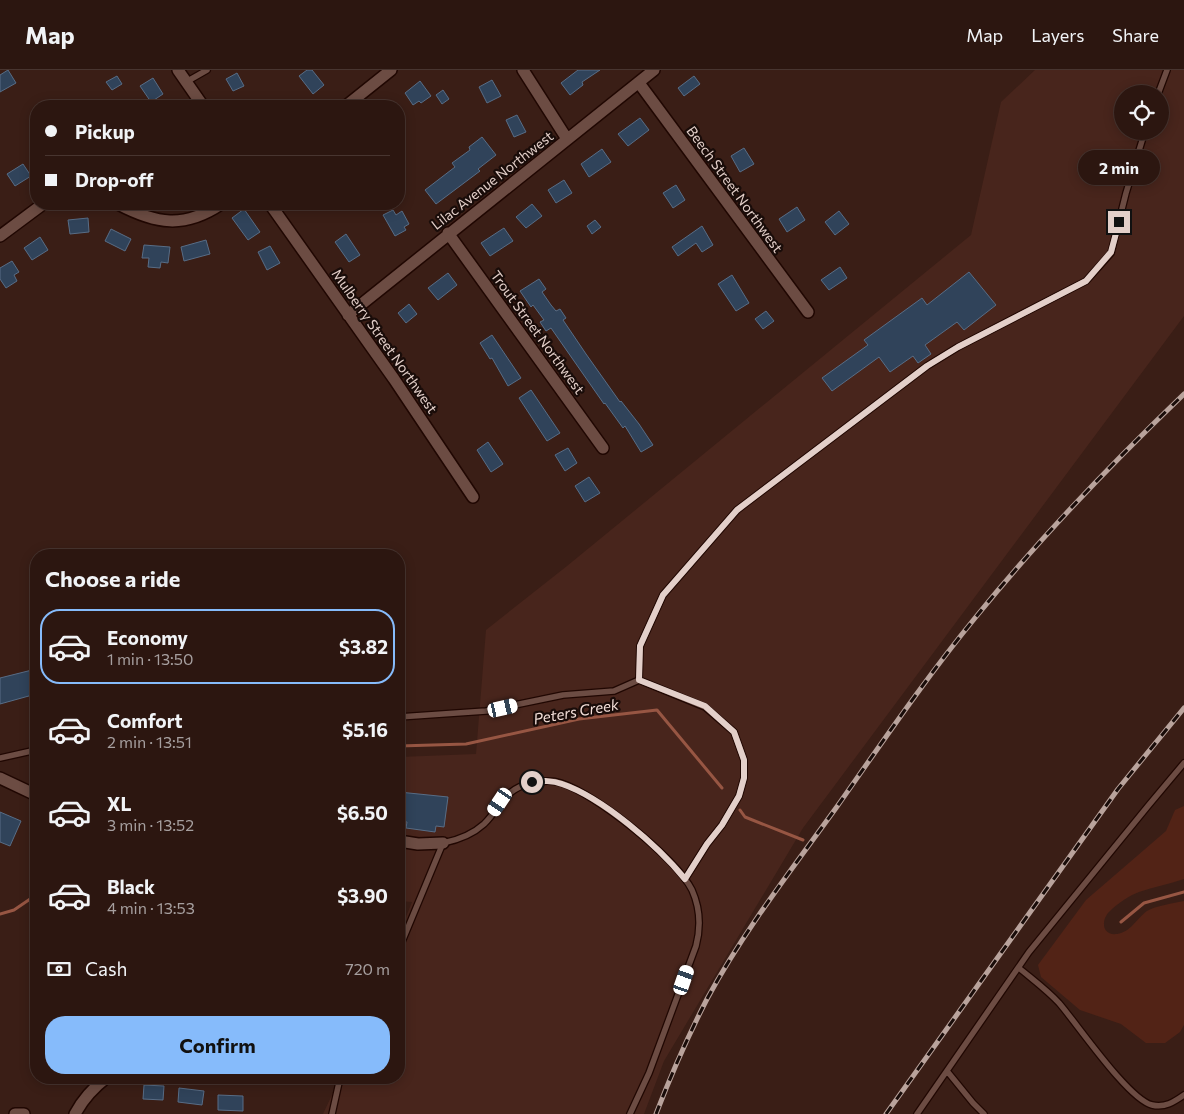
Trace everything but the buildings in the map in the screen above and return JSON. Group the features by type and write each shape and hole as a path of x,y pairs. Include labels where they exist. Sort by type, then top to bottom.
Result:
{"street":[{"path":"178,70 199,100"},
{"path":"354,100 391,70"},
{"path":"523,70 567,139"},
{"name":"Lilac Avenue Northwest","path":"348,314 654,70"},
{"name":"Beech Street Northwest","path":"639,83 808,312"},
{"path":"0,236 35,210"},
{"path":"131,210 149,218 180,221 198,216 210,210"},
{"name":"Mulberry Street Northwest","path":"274,210 473,497"},
{"name":"Trout Street Northwest","path":"448,233 603,448"},
{"path":"0,778 30,792"},
{"path":"405,842 418,844 443,843"},
{"path":"75,1114 81,1103 99,1084"},
{"path":"15,1114 24,1114"}],"lane":[{"path":"186,82 207,70"},
{"path":"1161,85 1167,70"},
{"path":"639,680 640,646 663,595 737,510 927,366 958,347 1086,281 1111,252 1142,140"},
{"path":"405,718 486,712 563,695 614,691 639,680 705,706 734,732 744,760 744,778 742,787 722,825 707,844 685,879"},
{"path":"0,758 30,751"},
{"path":"917,1114 1019,968 1060,913 1184,764"},
{"path":"405,935 443,843 458,840 470,834 482,825 509,792 518,787 532,782 561,783 583,793 604,806 652,844 685,879 697,902 699,913 698,938 649,1072 630,1114"},
{"path":"1019,968 1057,1002 1108,1066 1142,1100 1151,1104 1166,1105 1184,1095"},
{"path":"947,1071 984,1114"},
{"path":"332,1114 339,1084"}],"shaded area":[{"path":"1035,70 1184,70 1184,316 803,828 664,1061 644,1114 323,1114 337,1084 405,1084 405,919 412,902 405,901 405,757 476,754 486,630 567,566 971,235 1001,102"},
{"path":"1184,806 1184,879 1132,895 1110,911 1104,922 1105,930 1108,932 1112,934 1122,933 1150,909 1184,901 1184,1025 1180,1032 1165,1043 1146,1043 1121,1024 1080,1010 1041,977 1038,965 1086,900 1166,831 1175,810"}],"waterway":[{"name":"Peters Creek","path":"405,746 466,744 579,719 657,710 722,788"},
{"name":"Peters Creek","path":"740,810 745,817 803,840"},
{"name":"Peters Creek","path":"1121,922 1144,903 1184,892"},
{"name":"Peters Creek","path":"0,914 14,910 30,899"}],"railway":[{"path":"656,1114 700,1013 736,949 921,688 975,618 1050,531 1102,475 1184,394"},
{"path":"886,1114 1118,789 1184,708"}],"route":[{"path":"532,782 561,783 583,793 604,806 652,844 685,879 707,844 722,825 739,796 744,778 744,760 734,732 705,706 639,680 640,646 663,595 737,510 882,402 927,366 958,347 1086,281 1111,252 1119,222"}]}
